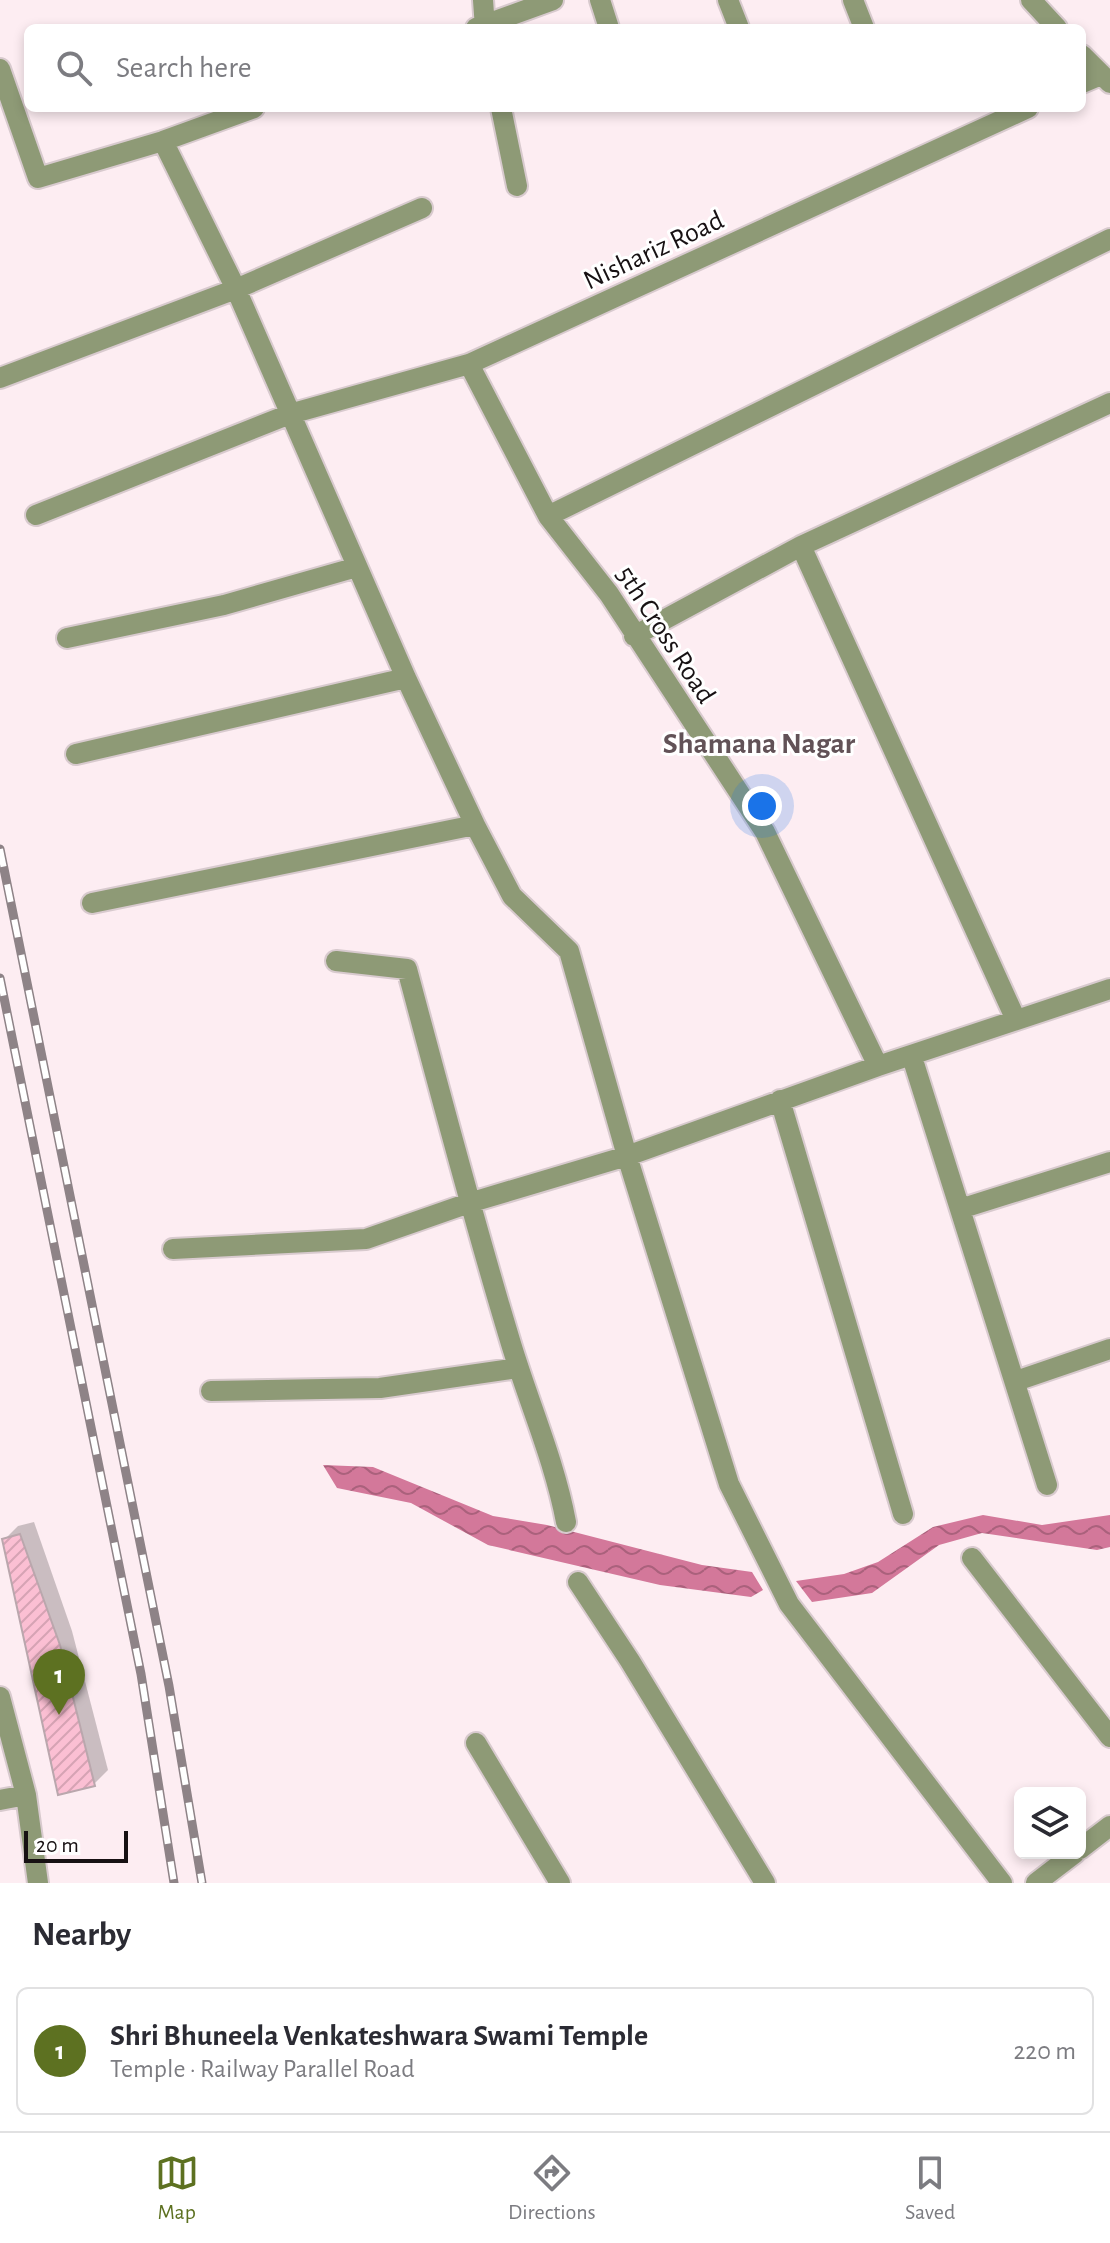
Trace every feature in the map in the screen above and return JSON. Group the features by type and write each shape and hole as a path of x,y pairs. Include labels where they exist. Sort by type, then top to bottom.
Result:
{"street":[{"path":"482,24 483,0"},
{"path":"490,24 553,0"},
{"path":"600,0 608,24"},
{"path":"728,0 737,24"},
{"path":"853,0 862,24"},
{"path":"1031,0 1053,24"},
{"path":"1086,61 1098,80"},
{"path":"0,69 38,178 163,141 243,112"},
{"path":"502,112 517,186"},
{"name":"Nishariz Road","path":"36,515 290,414 469,364 1019,112"},
{"path":"163,141 236,289 406,678 475,825 512,896 569,951 627,1156 729,1484 789,1604 1002,1883"},
{"path":"0,378 236,289 422,208"},
{"path":"548,516 1110,239"},
{"name":"5th Cross Road","path":"469,364 548,516 609,594 765,832 878,1066"},
{"path":"634,636 801,546 1110,403"},
{"path":"801,546 1016,1020"},
{"path":"67,638 224,605 357,567"},
{"path":"76,754 406,678"},
{"path":"92,903 475,825"},
{"path":"336,961 407,969 469,1203 518,1368 557,1476 566,1522"},
{"path":"173,1249 366,1239 469,1203 627,1156 878,1066 1110,989"},
{"path":"912,1057 1047,1485"},
{"path":"780,1100 903,1514"},
{"path":"960,1209 1110,1162"},
{"path":"1016,1381 1110,1349"},
{"path":"211,1391 380,1388 518,1368"},
{"path":"972,1558 1110,1737"},
{"path":"578,1582 630,1661 765,1883"},
{"path":"0,1697 26,1795 38,1883"},
{"path":"476,1743 560,1883"},
{"path":"0,1800 26,1795"},
{"path":"1086,1844 1110,1826"},
{"path":"1036,1883 1067,1859"}],"water":[{"path":"323,1465 373,1467 493,1516 547,1525 702,1565 752,1572 763,1590 751,1597 660,1585 488,1545 411,1503 337,1488"},
{"path":"983,1515 1042,1525 1110,1515 1110,1547 1097,1550 982,1533 939,1545 872,1593 812,1602 796,1581 844,1574 878,1562 933,1527"}],"building":[{"path":"20,1534 60,1645 95,1786 58,1795 2,1539"}],"railway":[{"path":"0,849 169,1686 202,1883"},
{"path":"0,978 141,1674 174,1883"}],"place":[{"name":"Shri Bhuneela Venkateshwara Swami Temple","path":"59,1715"}],"district":[{"name":"Shamana Nagar","path":"759,743"}]}
